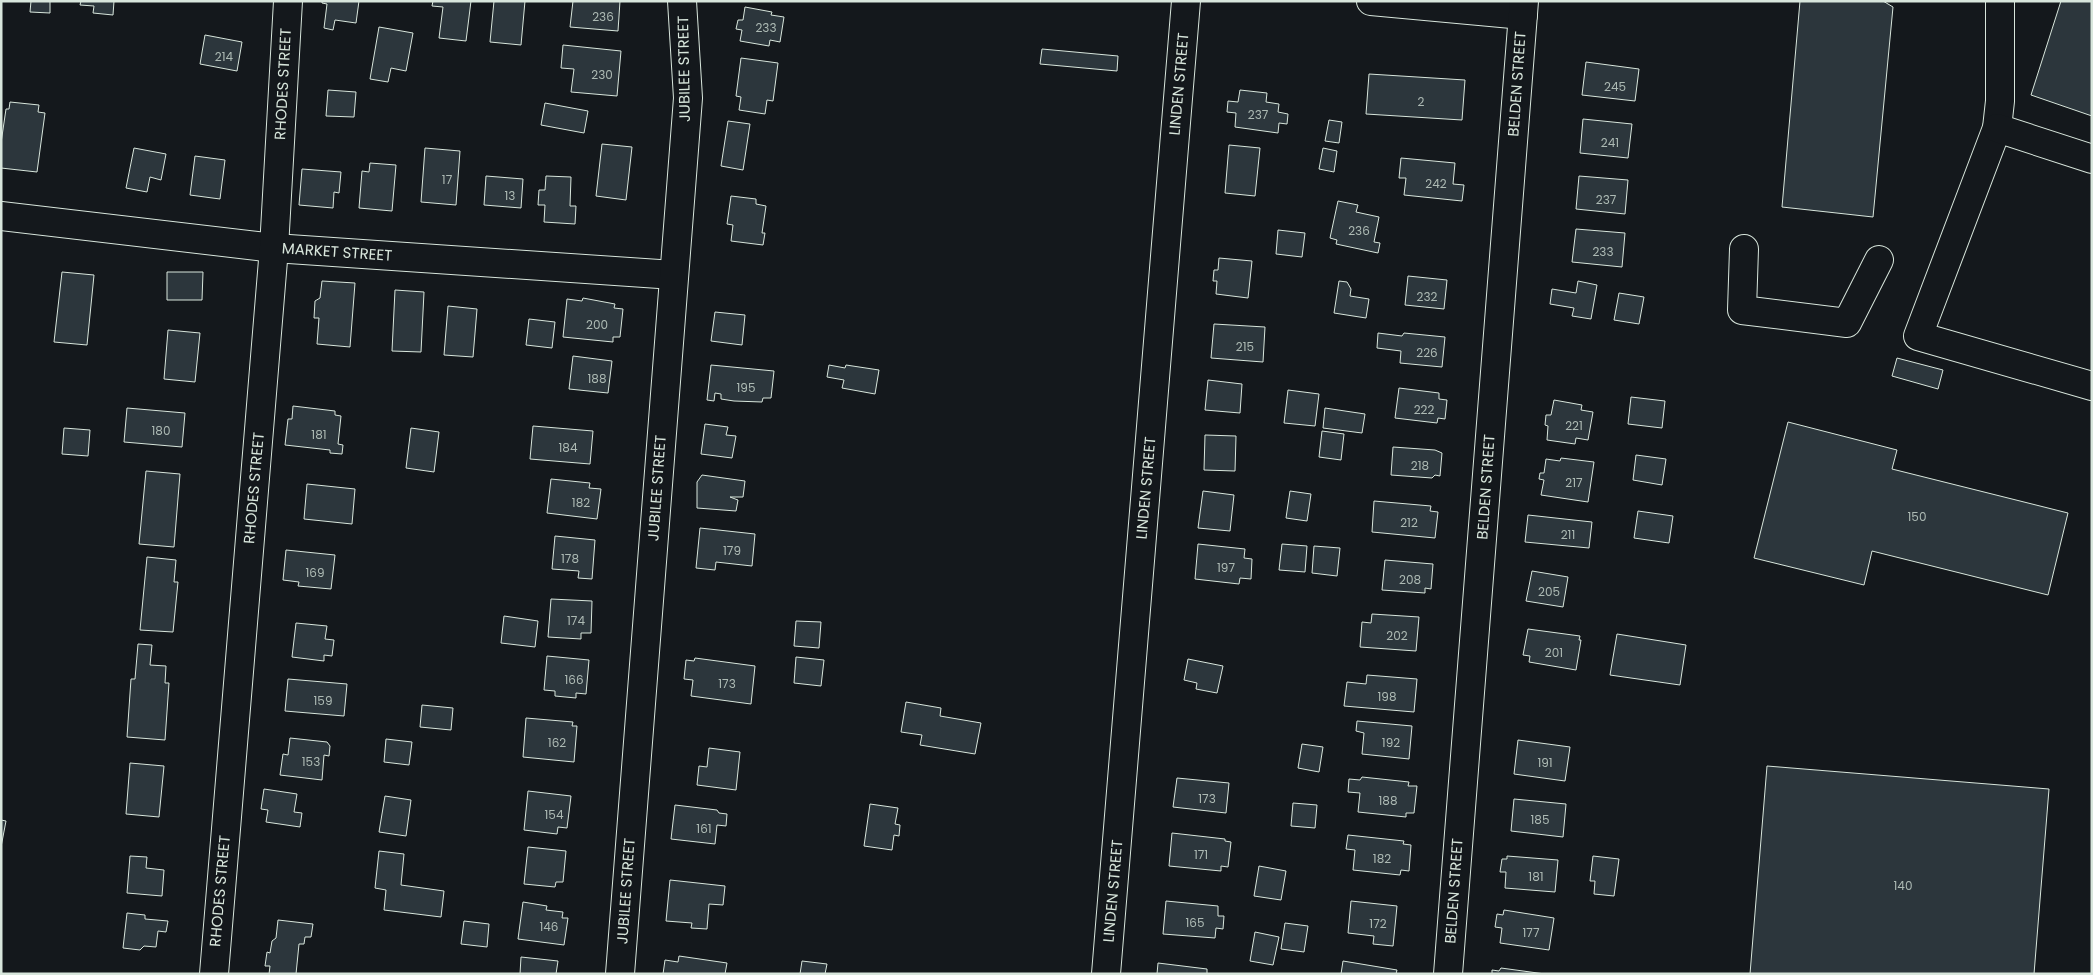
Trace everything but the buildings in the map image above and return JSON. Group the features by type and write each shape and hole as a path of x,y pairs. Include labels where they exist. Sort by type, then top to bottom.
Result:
{"street":[{"name":"RHODES STREET","path":"214,974 274,248 288,1"},
{"name":"JUBILEE STREET","path":"620,974 688,98 682,1"},
{"name":"LINDEN STREET","path":"1106,974 1186,1"},
{"path":"1371,1 1523,8"},
{"path":"2000,1 2000,101 1997,128 1918,336 2092,386"},
{"name":"BELDEN STREET","path":"1448,974 1523,8"},
{"path":"1997,128 2092,159"},
{"name":"MARKET STREET","path":"1,216 274,248 674,275"},
{"path":"1744,249 1742,310 1847,323 1879,260"}]}
